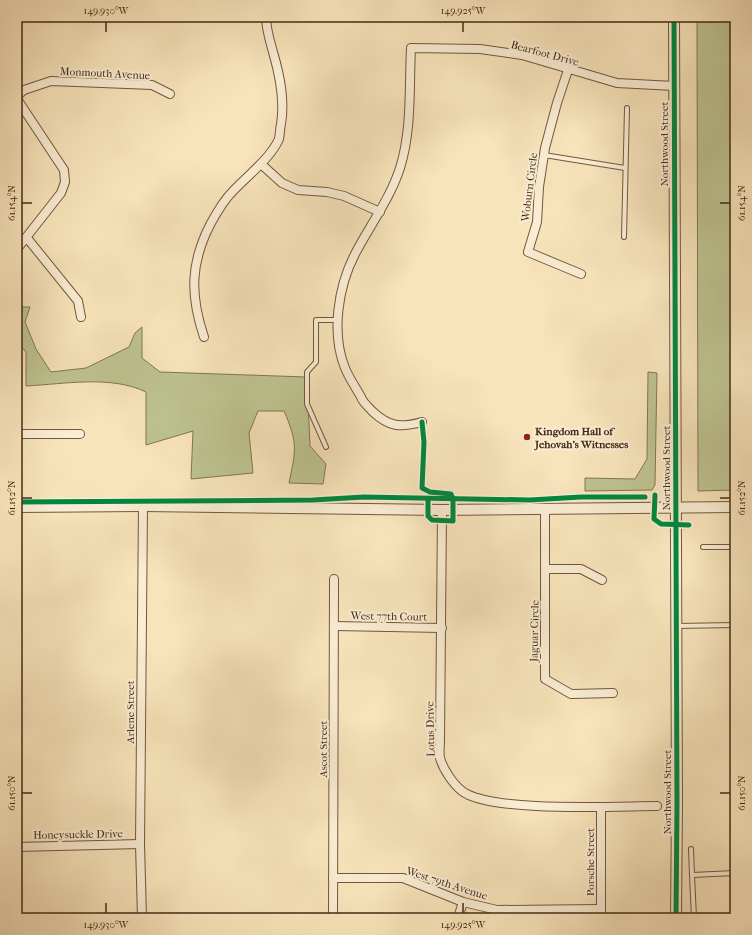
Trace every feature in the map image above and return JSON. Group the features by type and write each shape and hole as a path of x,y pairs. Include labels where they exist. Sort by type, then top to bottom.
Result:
{"street":[{"path":"204,337 196,315 194,300 196,261 204,238 216,215 231,192 261,164 278,139 284,107 278,68 266,25 266,17"},
{"name":"Northwood Street","path":"674,17 677,804 676,918"},
{"name":"Bearfoot Drive","path":"380,212 400,168 408,128 411,48 480,50 522,55 568,70 617,83 674,86"},
{"name":"Woburn Circle","path":"568,70 557,103 544,155 539,187 537,222 528,252 581,274"},
{"name":"Monmouth Avenue","path":"17,97 24,90 51,81 152,85 170,94"},
{"path":"17,97 64,170 65,182 61,194 17,249"},
{"path":"261,164 282,183 298,190 327,192 344,196 380,212 354,254 342,286 338,307 338,334 345,367 363,402 380,418 392,424 406,426 422,422"},
{"path":"27,238 78,301 81,317"},
{"path":"17,434 80,434"},
{"path":"17,507 143,506 545,510 735,507"},
{"name":"Arlene Street","path":"142,918 140,844 143,506"},
{"name":"Lotus Drive","path":"442,510 440,759 449,776 462,791 474,797 494,803 519,805 657,806"},
{"name":"Jaguar Circle","path":"545,510 545,679 571,694 613,693"},
{"path":"546,569 581,569 602,580"},
{"name":"Ascot Street","path":"333,918 334,579"},
{"name":"West 77th Court","path":"335,626 442,628"},
{"name":"Porsche Street","path":"601,918 602,806"},
{"name":"Honeysuckle Drive","path":"17,847 140,844"},
{"name":"West 79th Avenue","path":"333,878 403,878 463,902 497,910 601,909"},
{"path":"458,918 463,902"}],"lane":[{"path":"624,237 627,108"},
{"path":"544,155 625,168"},
{"path":"326,447 307,404 306,372 316,362 316,320 338,320"},
{"path":"703,547 735,547"},
{"path":"676,626 735,625"},
{"path":"691,849 694,918"},
{"path":"692,875 735,873"}],"green space":[{"path":"697,17 735,17 735,490 698,491"},
{"path":"21,307 30,307 25,322 36,349 51,372 86,368 129,347 135,333 142,327 142,358 160,372 307,377 310,446 326,464 323,484 289,483 294,454 294,439 284,411 258,411 249,433 253,473 191,479 193,431 146,445 146,392 132,387 103,382 26,386 26,352 17,341 17,311"},
{"path":"648,372 657,373 655,485 652,490 585,491 585,478 635,479 647,459"}],"cycle path":[{"path":"674,17 677,804 676,918"},
{"path":"422,422 424,442 422,488 430,492 451,494 453,499 453,521 432,520 428,516 428,499"},
{"path":"655,495 654,519 661,524 689,525"},
{"path":"17,502 313,500 364,497 530,500 581,497 645,497"}],"place":[{"name":"Kingdom Hall of Jehovah’s Witnesses","path":"527,437"}]}
